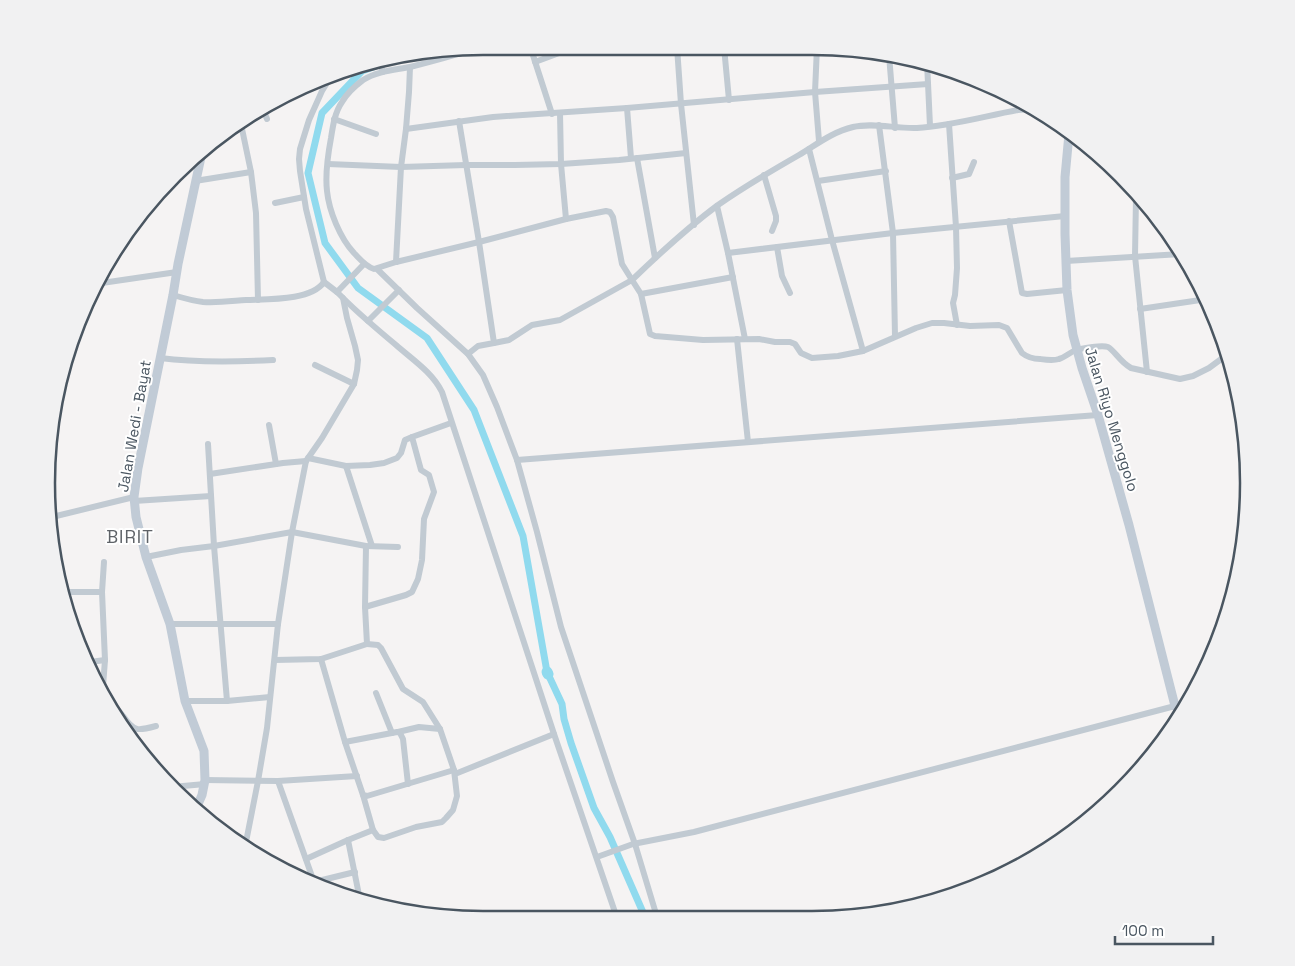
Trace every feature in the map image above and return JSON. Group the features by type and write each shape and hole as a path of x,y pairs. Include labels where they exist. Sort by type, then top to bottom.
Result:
{"main road":[{"name":"Jalan Riyo Menggolo","path":"1068,140 1065,176 1065,216 1067,290 1072,331 1076,350 1098,415 1129,525 1175,706"},
{"name":"Jalan Wedi - Bayat","path":"198,803 205,782 204,751 185,701 170,624 146,557 134,499 138,468 199,163"}],"street":[{"path":"533,55 552,114"},
{"path":"535,62 554,55"},
{"path":"678,55 694,225"},
{"path":"725,55 729,100"},
{"path":"817,55 815,92 819,141"},
{"path":"454,56 382,72 363,80 341,102 334,120 328,164 327,192 339,230 362,266 377,268 566,219 606,211 611,212 614,218 622,264 642,294 651,335 703,340 760,339 793,343 800,353 812,358 838,356 863,351 932,322 970,326 999,325 1007,328 1025,356 1034,359 1052,361 1076,350 1108,347 1125,365 1137,370 1176,378 1188,377 1209,368 1221,359"},
{"path":"889,62 895,128"},
{"path":"396,262 401,167 410,67"},
{"path":"381,68 382,72"},
{"path":"927,71 930,126"},
{"path":"406,128 493,117 928,84"},
{"path":"173,295 206,302 258,300 298,296 320,288 324,282 304,197 300,171 300,149 325,86"},
{"path":"627,108 634,158 655,258"},
{"path":"468,354 478,346 509,340 532,326 560,320 632,280 675,240 717,206 819,141 853,127 866,125 895,128 930,126 1022,110"},
{"path":"560,113 566,219"},
{"path":"265,114 267,119"},
{"path":"334,120 376,134"},
{"path":"459,121 494,343"},
{"path":"949,124 956,227 957,276 953,303 957,325"},
{"path":"879,126 893,233 895,336"},
{"path":"242,129 251,172 256,213 258,300"},
{"path":"809,149 863,351"},
{"path":"328,164 401,167 562,164 686,153"},
{"path":"952,178 969,174 974,162"},
{"path":"818,181 886,171"},
{"path":"195,181 251,172"},
{"path":"764,176 776,216 776,222 772,231"},
{"path":"275,202 304,197"},
{"path":"1136,203 1135,256 1147,372"},
{"path":"717,206 745,339"},
{"path":"728,253 893,233 1065,216"},
{"path":"1009,221 1022,293 1067,290"},
{"path":"777,247 782,276 790,293"},
{"path":"1066,260 1174,254"},
{"path":"338,290 362,266"},
{"path":"377,268 398,291 468,354 483,376 498,407 537,532 561,627 655,911"},
{"path":"105,283 177,272"},
{"path":"642,294 733,277"},
{"path":"324,282 338,290 343,298 429,372 442,392 554,734 598,857 615,911"},
{"path":"369,320 398,291"},
{"path":"246,840 267,728 278,624 292,532 307,460 354,384 358,370 358,360 343,298"},
{"path":"1140,309 1199,300"},
{"path":"737,339 748,442"},
{"path":"160,358 184,361 226,362 273,360"},
{"path":"315,365 354,384"},
{"path":"516,460 1098,415"},
{"path":"210,474 307,460 346,466 370,465 395,459 401,453 405,440 451,423"},
{"path":"268,425 276,464"},
{"path":"365,607 406,596 412,592 418,579 422,560 424,519 434,492 429,476 421,470 412,437"},
{"path":"208,444 214,546 227,701"},
{"path":"346,466 369,546 365,607 367,644"},
{"path":"57,520 134,499 211,496"},
{"path":"146,557 292,532 369,546 398,547"},
{"path":"103,681 105,660 102,592 104,562"},
{"path":"70,592 102,592"},
{"path":"170,624 278,624"},
{"path":"275,660 320,659 367,644 378,645 382,648 403,689 423,702 440,729 455,772 457,796 455,804 450,814 442,822 416,827 384,838 378,837 373,830 320,659"},
{"path":"94,661 105,660"},
{"path":"376,694 394,733"},
{"path":"185,701 227,701 270,697"},
{"path":"598,857 634,844 694,832 1175,706"},
{"path":"129,723 134,728 141,730 156,726"},
{"path":"346,742 419,727 440,729"},
{"path":"394,733 400,733 403,736 408,784"},
{"path":"363,795 368,796 455,772 554,734"},
{"path":"180,786 205,782 278,781 357,776"},
{"path":"278,781 310,874"},
{"path":"306,859 373,830"},
{"path":"348,840 358,892"},
{"path":"323,879 354,872"}],"waterway":[{"path":"359,74 322,113 308,173 325,243 358,288 427,338 474,410 523,536 547,672"},
{"path":"548,674 562,704 571,743 594,808 610,837 642,911"}],"district":[{"name":"BIRIT","path":"130,536"}]}
